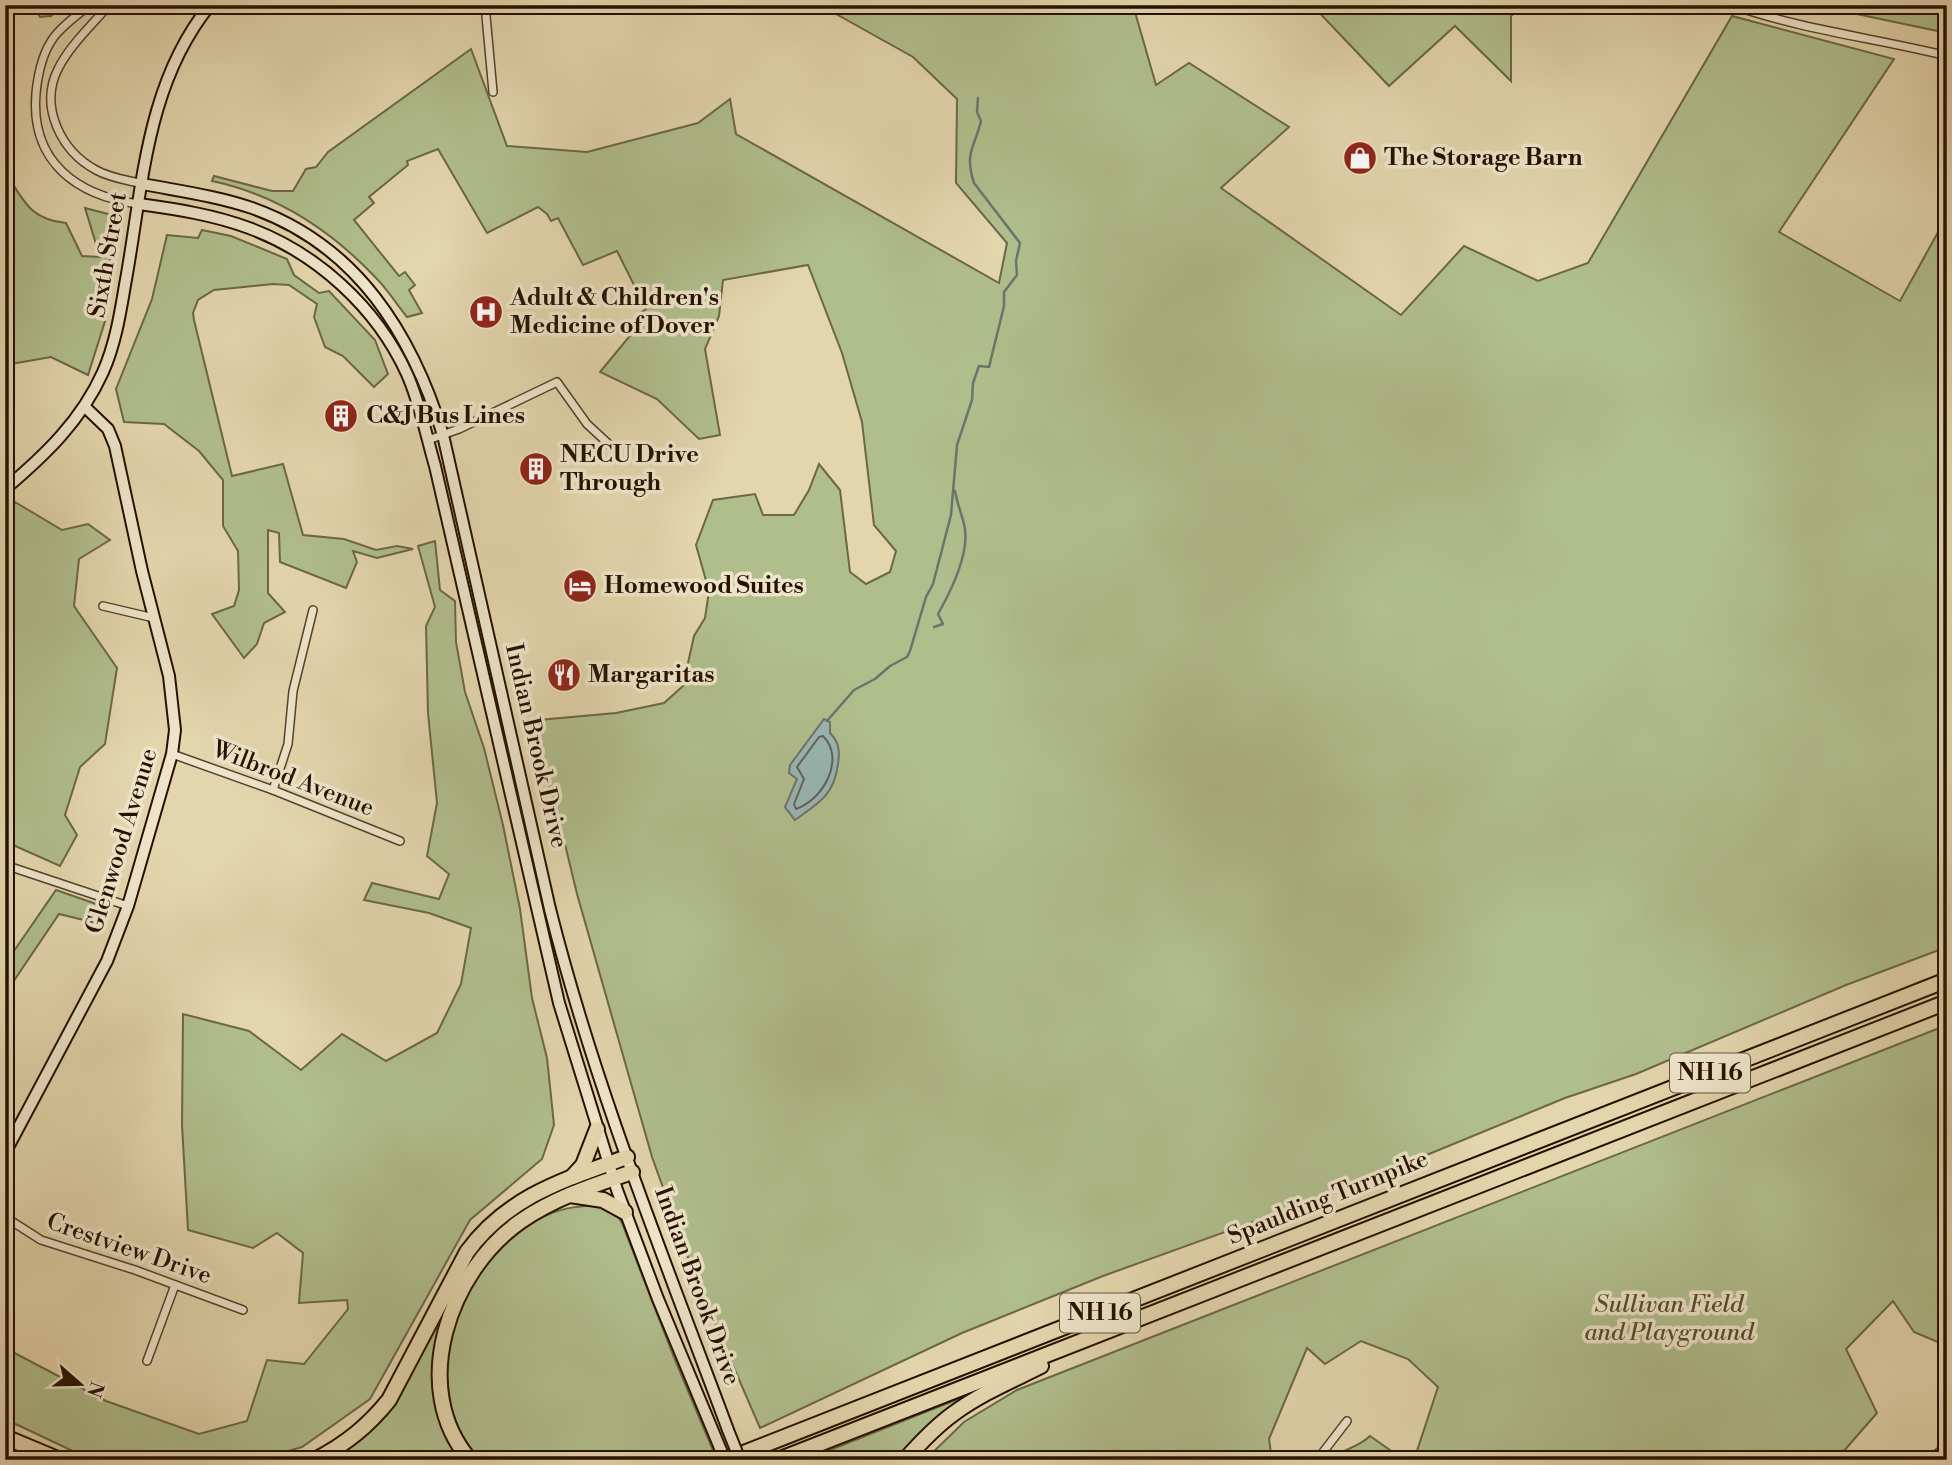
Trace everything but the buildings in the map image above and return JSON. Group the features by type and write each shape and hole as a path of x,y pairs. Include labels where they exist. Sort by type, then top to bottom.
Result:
{"highway":[{"name":"Spaulding Turnpike","path":"725,1460 1947,980"},
{"name":"Spaulding Turnpike","path":"778,1460 1947,1002"},
{"path":"571,1178 583,1165 597,1129"},
{"path":"315,1460 355,1437 389,1400 467,1252 482,1231 520,1200 627,1157"},
{"path":"470,1460 452,1433 441,1395 440,1370 449,1322 469,1278 500,1238 536,1212 569,1195 632,1172"},
{"path":"569,1195 603,1200 625,1212"},
{"path":"905,1460 925,1438 961,1408 1049,1362 1076,1344"},
{"path":"5,1437 60,1460"},
{"path":"5,1446 34,1460"}],"main road":[{"name":"Sixth Street","path":"5,489 55,444 85,407 103,371 112,347 155,117 165,82 186,39 210,5"},
{"name":"Indian Brook Drive","path":"143,184 253,209 287,224 337,257 368,286 407,344 429,389 443,435 558,941 596,1071 740,1460"},
{"name":"Indian Brook Drive","path":"139,204 200,215 251,229 281,242 322,269 360,304 393,346 412,385 428,440 559,1003 613,1179 658,1299 725,1460"},
{"name":"Glenwood Avenue","path":"5,1153 97,982 128,906 172,754 175,730 169,676 112,436 102,422 85,407"}],"street":[{"path":"90,5 52,39 42,60 36,98 40,133 49,154 72,180 99,196 139,204"},
{"path":"109,5 59,66 52,92 53,117 66,144 89,166 113,177 143,184"},
{"path":"485,5 493,92"},
{"path":"1732,5 1817,30 1947,56"},
{"path":"428,440 557,383 587,424 613,448"},
{"path":"103,606 154,618"},
{"path":"273,790 288,744 293,691 313,610"},
{"name":"Wilbrod Avenue","path":"172,754 273,790 400,841"},
{"path":"5,865 128,906"},
{"name":"Crestview Drive","path":"5,1217 41,1240 243,1310"},
{"path":"147,1361 175,1285"},
{"path":"1317,1460 1348,1421"},
{"path":"1930,1460 1947,1445"}],"green space":[{"path":"33,5 63,5 51,16 40,17"},
{"path":"820,5 1133,5 1156,85 1189,63 1289,127 1221,188 1401,315 1464,246 1538,281 1588,263 1732,16 1894,59 1779,232 1900,301 1947,216 1947,947 1846,985 1636,1074 1565,1098 1344,1189 1103,1276 962,1333 760,1428 698,1285 652,1157 577,894 556,807 528,721 616,713 664,703 683,686 694,636 705,618 709,591 696,545 713,500 755,494 763,515 794,515 809,490 819,464 840,490 850,572 866,584 890,572 896,551 874,525 862,422 842,353 808,265 723,280 719,316 705,349 720,435 699,439 657,399 600,372 643,320 640,313 646,309 617,251 583,265 558,218 551,221 538,207 487,233 438,149 407,161 408,165 369,197 374,203 354,220 399,276 405,272 415,285 409,290 422,313 407,317 377,279 322,230 259,195 212,181 214,176 272,191 293,191 306,169 316,167 328,152 471,49 507,146 587,152 698,123 730,99 736,134 999,283 1007,243 956,183 957,99 913,57"},
{"path":"1312,5 1525,5 1511,16 1511,81 1455,26 1389,86"},
{"path":"1828,5 1947,5 1947,33 1828,8"},
{"path":"5,176 31,209 45,218 66,223 82,256 100,257 85,208 112,215 109,279 98,289 107,315 88,375 51,357 5,365"},
{"path":"202,230 231,236 287,259 294,275 319,293 329,291 375,340 388,374 374,387 343,356 325,347 314,317 317,304 289,285 214,290 198,300 193,313 194,320 232,476 283,464 303,535 344,539 376,550 397,546 413,549 377,558 353,551 357,562 346,588 280,562 279,533 268,530 268,593 285,612 264,623 257,644 244,658 212,614 234,606 239,590 238,551 223,526 223,480 199,451 164,424 124,422 116,389 152,299 167,235 198,238"},
{"path":"15,502 62,530 88,524 110,540 79,559 74,606 117,668 105,744 80,767 65,815 77,835 60,866 13,845 11,805 5,802 5,509"},
{"path":"435,541 440,590 455,601 456,642 465,692 484,748 503,825 520,909 532,998 547,1058 554,1125 542,1159 470,1220 370,1399 302,1447 257,1460 102,1460 79,1454 5,1419 5,1348 106,1401 199,1434 247,1421 267,1360 304,1364 348,1309 347,1300 299,1303 303,1253 277,1233 253,1248 188,1230 182,1125 183,1014 249,1031 301,1070 342,1034 386,1061 437,1033 461,984 471,928 429,913 364,900 372,883 439,899 449,874 427,856 437,803 428,713 426,626 435,607 418,546"},
{"path":"56,890 105,907 100,924 59,914 5,994 5,964"},
{"name":"Sullivan Field and Playground","path":"1947,1025 1947,1346 1914,1332 1893,1301 1846,1349 1877,1413 1836,1460 1414,1460 1438,1387 1408,1359 1361,1341 1325,1364 1307,1348 1269,1439 1272,1460 925,1460 964,1422 1017,1390"},
{"path":"560,1190 561,1192 481,1253 437,1363 465,1460 324,1460 360,1436 471,1257 511,1218 534,1202"},
{"path":"600,1205 617,1215 622,1223 715,1455 698,1460 476,1460 456,1425 445,1383 449,1342 465,1297 491,1257 526,1226 560,1210"},
{"path":"963,1397 964,1400 899,1460 805,1460"},
{"path":"1370,1436 1404,1460 1330,1460 1360,1443"}],"water":[{"path":"824,719 830,722 830,733 838,747 836,775 824,797 795,820 785,807 797,779 789,773 790,765"}],"waterway":[{"path":"827,721 854,690 907,657 910,651 926,597 933,584 951,515 957,445 972,400 973,383 979,366 989,367 1004,306 1004,292 1017,275 1016,261 1020,243 974,183 971,173 970,157 981,121 977,112 978,98"},
{"path":"934,627 943,624 938,614 954,583 965,546 964,524 955,491"}],"place":[{"name":"The Storage Barn","path":"1360,158"},
{"name":"Adult & Children's Medicine of Dover","path":"486,312"},
{"name":"C&J Bus Lines","path":"341,416"},
{"name":"NECU Drive Through","path":"536,469"},
{"name":"Homewood Suites","path":"580,586"},
{"name":"Margaritas","path":"564,675"}]}
